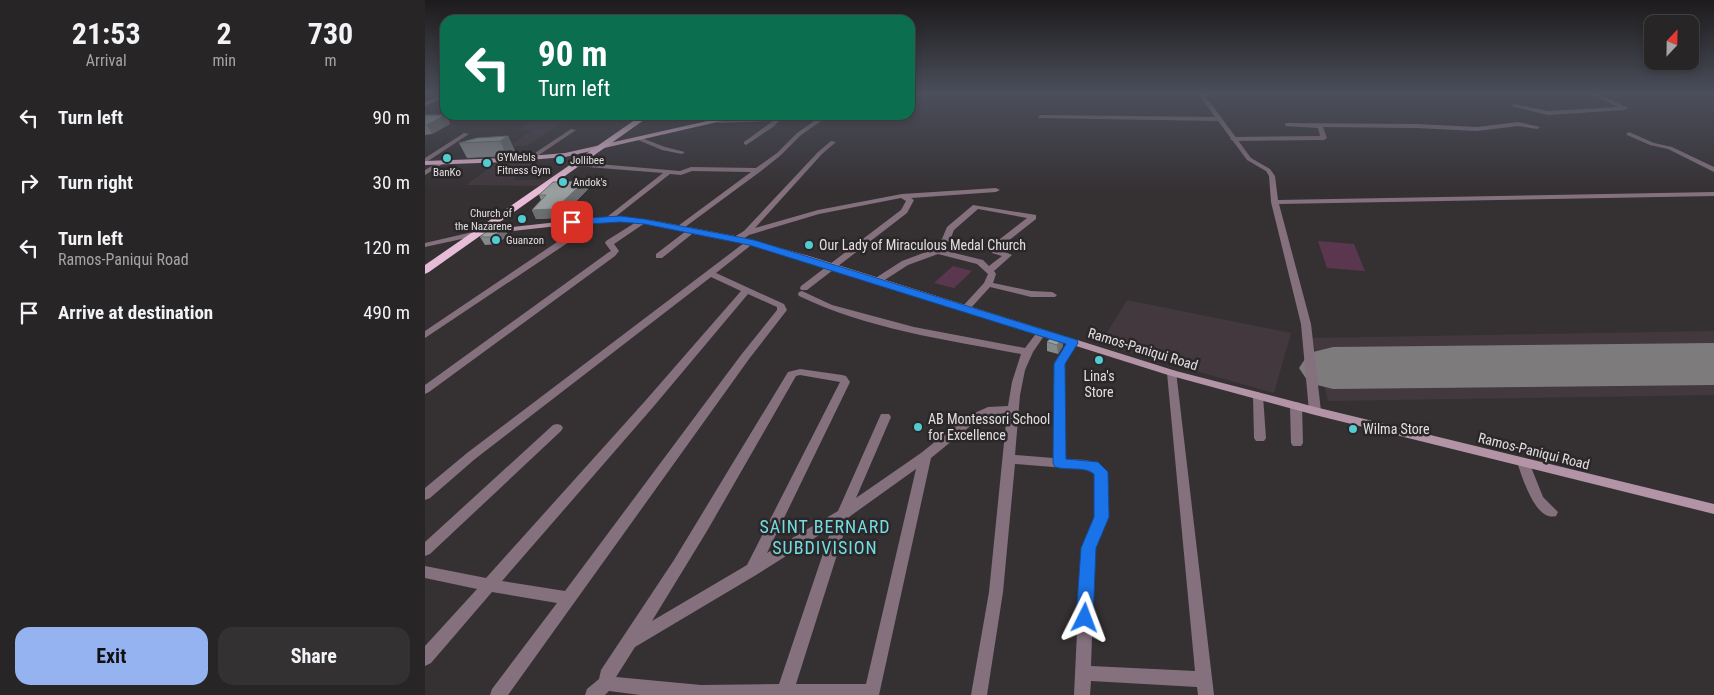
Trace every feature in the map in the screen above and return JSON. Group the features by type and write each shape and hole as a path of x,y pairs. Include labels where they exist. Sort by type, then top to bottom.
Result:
{"highway":[{"path":"425,270 630,126"}],"main road":[{"path":"425,162 565,155 696,126"},
{"name":"Ramos-Paniqui Road","path":"477,233 610,219 644,221 737,239 749,237 832,267 1172,373 1315,411 1714,509"}],"street":[{"path":"746,143 770,126"},
{"path":"681,228 759,170 787,148 799,134 810,126"},
{"path":"1224,126 1249,158 1271,173 1275,202 1306,324 1315,411"},
{"path":"1233,139 1324,138 1320,126"},
{"path":"1426,126 1477,129 1497,126"},
{"path":"1533,126 1537,127"},
{"path":"531,158 573,130"},
{"path":"425,162 466,134"},
{"path":"1629,134 1670,148 1714,170"},
{"path":"640,139 664,149 682,152"},
{"path":"425,496 471,456 710,273 749,237 820,153 833,142"},
{"path":"425,173 443,162"},
{"path":"575,164 681,173 691,169 759,170"},
{"path":"610,219 669,172"},
{"path":"749,237 818,212 902,196 996,190"},
{"path":"1275,202 1714,194"},
{"path":"902,196 910,200 905,211 803,291 829,307 913,330 1027,352"},
{"path":"877,281 905,263 937,251 946,240 950,229 973,208 980,207 1033,216 994,248 995,251 1008,255 990,270"},
{"path":"425,335 566,240 585,221"},
{"path":"425,390 612,254 615,251 609,243 644,221"},
{"path":"659,256 693,230"},
{"path":"425,245 477,233"},
{"path":"937,251 980,262 990,270 992,276 988,284 966,308"},
{"path":"498,695 745,357 782,310 781,306 710,273"},
{"path":"988,284 1031,294 1052,295"},
{"path":"425,658 650,403 745,290"},
{"path":"979,695 996,592 1014,409 1020,370 1027,352 1041,333"},
{"path":"1059,463 1059,364 1073,343"},
{"path":"593,695 607,682 607,676 630,643 718,501 793,374 800,372 842,378 845,382 751,571"},
{"path":"1172,373 1206,695"},
{"path":"1258,396 1260,438"},
{"path":"1296,406 1297,443"},
{"path":"630,643 843,514 979,415 988,411 1014,409"},
{"path":"785,692 843,514 885,417"},
{"path":"425,550 557,428"},
{"path":"607,682 644,691 700,694 767,694 785,692 824,694 872,693 925,456"},
{"path":"1009,459 1093,466 1101,472 1101,517 1089,548 1082,695"},
{"path":"1523,462 1538,500 1551,512"},
{"path":"425,572 488,585 568,598"},
{"path":"1083,674 1205,679"}],"shaded area":[{"path":"524,126 556,126 527,146 509,146 532,130 520,129"},
{"path":"538,159 512,180 547,180 539,186 466,185 501,160"},
{"path":"1318,241 1354,244 1365,271 1327,268"},
{"path":"953,266 972,271 954,288 934,283"},
{"path":"1127,300 1291,333 1274,393 1100,344"},
{"path":"1714,331 1714,395 1328,401 1312,338"}],"building":[{"path":"508,136 500,141 459,143 477,138"},
{"path":"585,181 553,209 532,210 546,195 539,195 553,182"},
{"path":"492,227 503,227 492,237 480,237"},
{"path":"1053,335 1063,338 1057,345 1047,342"}],"runway":[{"path":"1333,368 1714,364"}],"place":[{"name":"BanKo","path":"447,158"},
{"name":"Jollibee","path":"560,160"},
{"name":"GYMebls Fitness Gym","path":"487,163"},
{"name":"Andok's","path":"563,182"},
{"name":"Church of the Nazarene","path":"522,219"},
{"name":"Guanzon","path":"496,240"},
{"name":"Our Lady of Miraculous Medal Church","path":"809,245"},
{"name":"Lina's Store","path":"1099,360"},
{"name":"AB Montessori School for Excellence","path":"918,427"},
{"name":"Wilma Store","path":"1353,429"}],"district":[{"name":"SAINT BERNARD SUBDIVISION","path":"825,537"}],"route":[{"path":"572,222 620,219 644,221 751,242 1073,343 1059,364 1059,463 1093,466 1101,472 1102,509 1101,517 1089,548 1085,618"}]}
